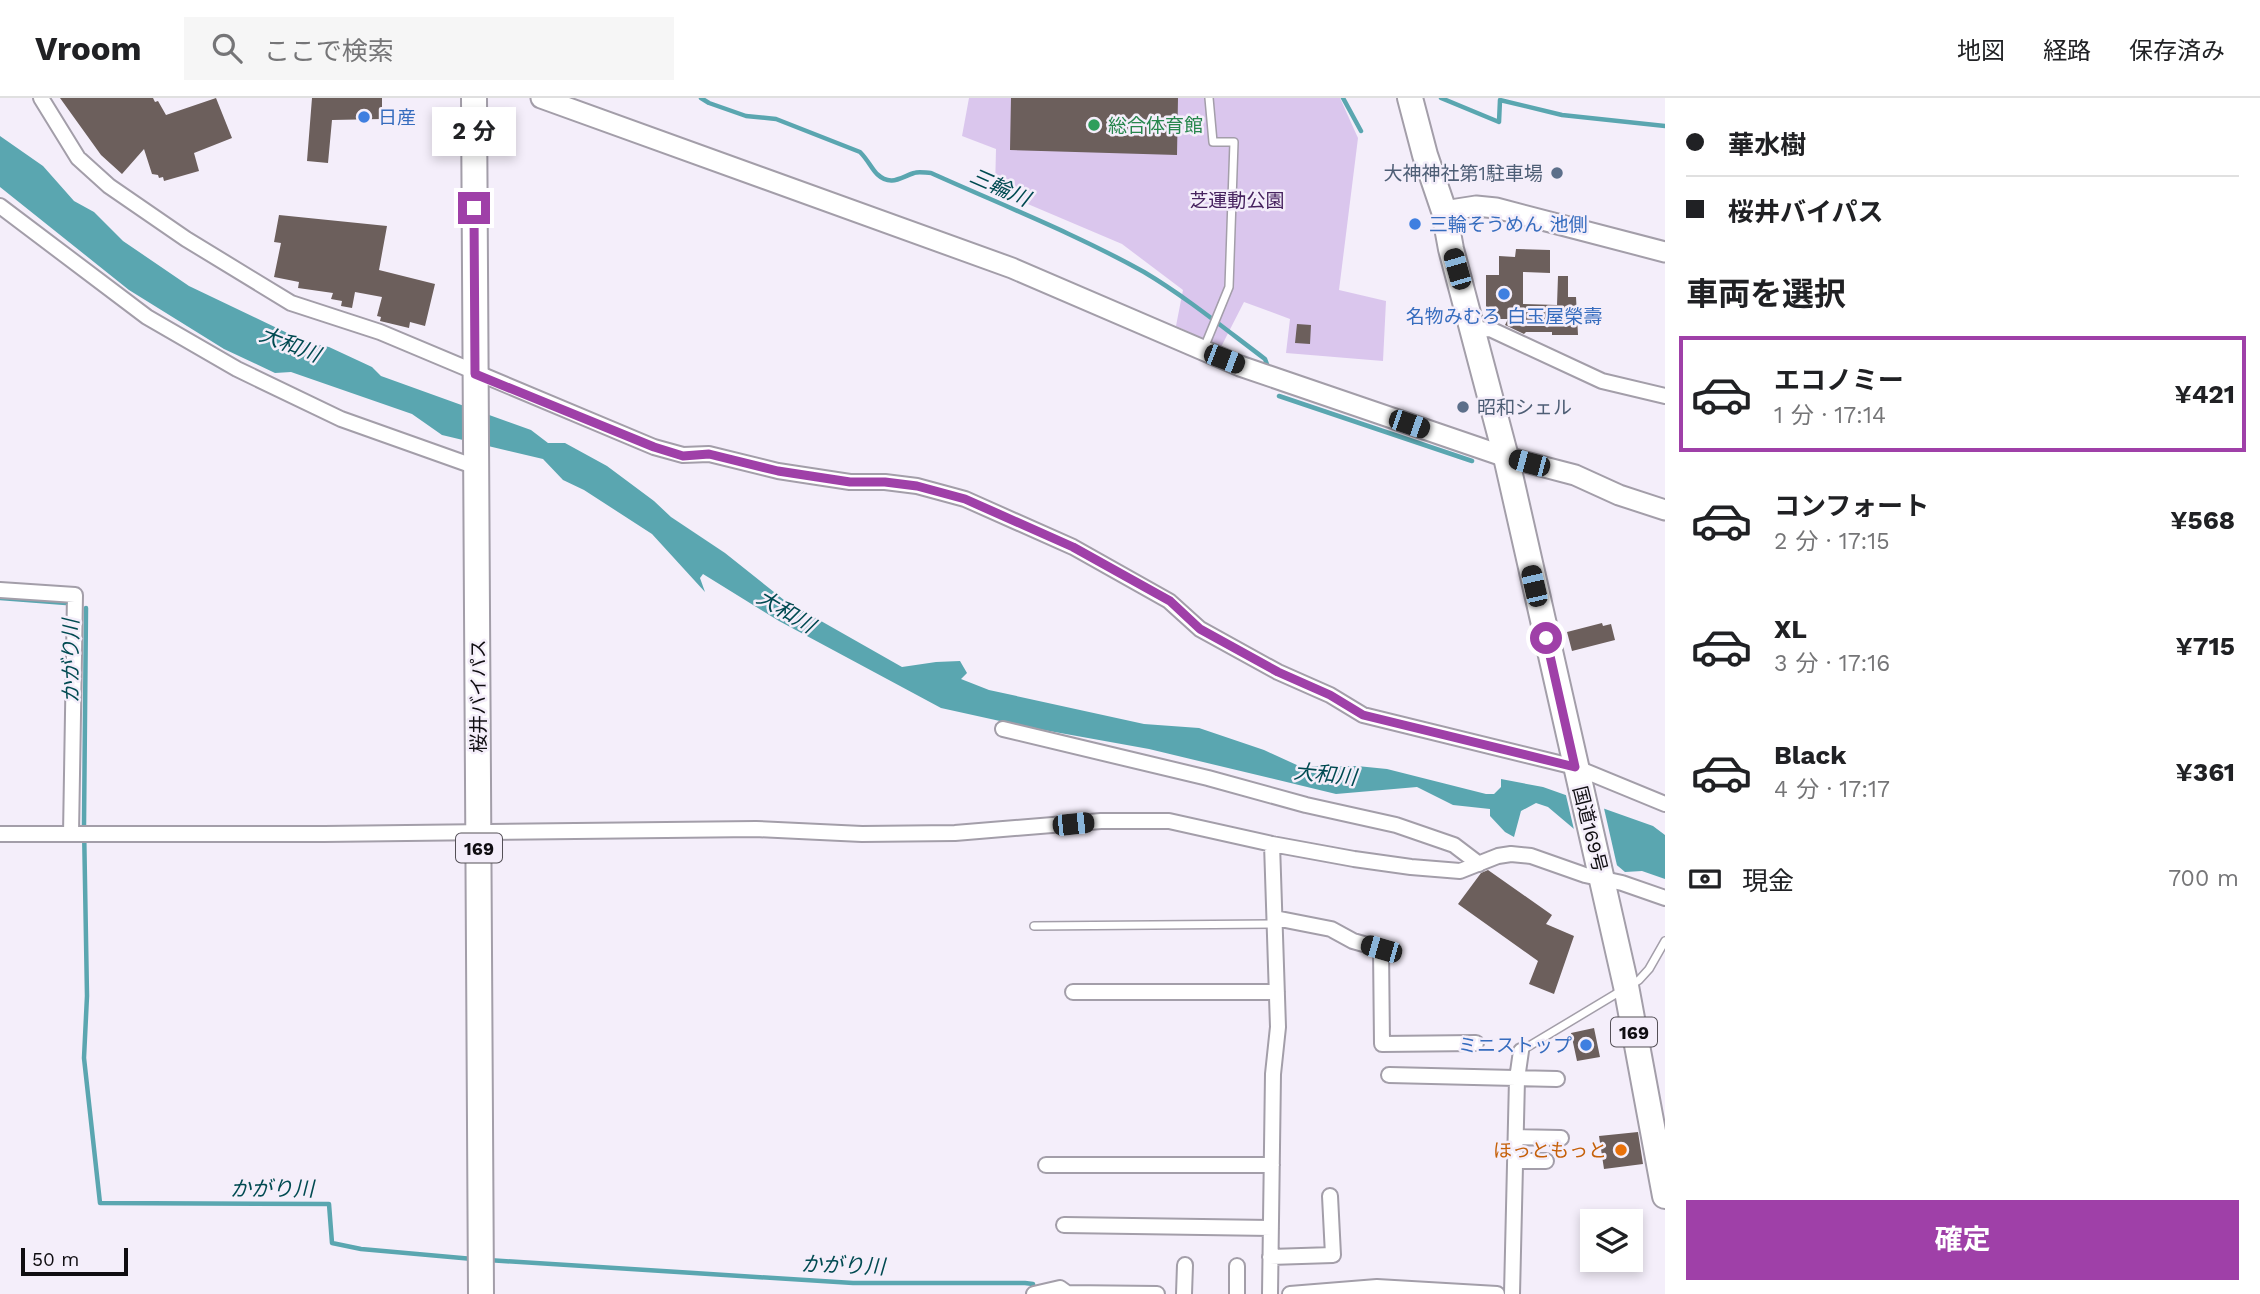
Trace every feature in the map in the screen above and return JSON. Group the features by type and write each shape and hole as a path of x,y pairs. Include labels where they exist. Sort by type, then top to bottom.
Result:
{"highway":[{"name":"桜井バイパス","path":"474,98 481,1284"},
{"name":"国道169号","path":"1410,98 1444,211 1451,248 1506,457 1626,986 1665,1196"}],"street":[{"path":"41,98 78,158 109,186 186,239 291,303 380,332 476,382 683,456 709,454 778,471 850,482 917,486 965,499 1073,547 1170,601 1200,629 1278,672 1330,695 1363,715 1576,771 1665,804"},
{"path":"541,98 1012,268 1205,343 1240,366 1506,457 1575,475 1619,495 1665,510"},
{"path":"0,206 147,317 237,369 341,419 476,457"},
{"path":"1444,211 1476,206 1496,208 1665,252"},
{"path":"1474,330 1490,329 1602,381 1665,396"},
{"path":"0,590 75,595 71,834"},
{"path":"1003,729 1396,825 1454,845 1479,864"},
{"path":"0,834 324,834 756,829 862,834 955,833 1101,821 1168,821 1272,844 1411,867 1460,871 1497,856 1531,856 1600,874 1665,898"},
{"path":"1270,1294 1273,1074 1278,1027 1272,844"},
{"path":"1275,921 1331,929 1353,941 1381,949 1382,1044 1476,1044"},
{"path":"1073,992 1277,992"},
{"path":"1512,1294 1517,1079 1521,1051"},
{"path":"1389,1075 1556,1079"},
{"path":"1517,1137 1561,1138"},
{"path":"1516,1161 1546,1161"},
{"path":"1046,1165 1272,1165"},
{"path":"1270,1257 1333,1255 1330,1196"},
{"path":"1064,1225 1271,1228"},
{"path":"1184,1294 1185,1265"},
{"path":"1237,1266 1237,1294"},
{"path":"1290,1294 1420,1287 1497,1294"},
{"path":"1034,1294 1060,1288 1067,1293 1157,1294"}],"lane":[{"path":"1205,343 1229,287 1234,142 1213,142 1209,98"},
{"path":"1034,926 1275,921"},
{"path":"1521,1051 1639,980 1649,969 1665,941"}],"green space":[{"name":"芝運動公園","path":"969,98 1340,98 1358,138 1339,290 1386,301 1383,361 1286,353 1290,319 1244,302 1221,347 1176,326 1183,290 1122,244 995,190 996,149 962,136"}],"water":[{"name":"大和川","path":"0,136 43,166 74,201 94,212 123,241 189,286 306,342 329,347 372,367 381,376 531,430 548,443 565,443 607,466 784,600 902,667 960,661 967,673 961,679 989,690 1144,724 1199,728 1264,750 1299,766 1387,769 1486,794 1494,794 1501,787 1501,779 1543,787 1653,826 1665,835 1665,879 1642,871 1625,872 1548,807 1536,803 1521,811 1514,837 1505,832 1490,816 1490,809 1453,805 1417,787 1336,794 1149,749 941,708 779,621 703,574 700,578 705,592 652,534 584,490 563,480 543,459 442,435 412,414 291,372 275,373 224,349 129,290 0,187"}],"pier":[{"path":"1565,791 1603,804 1618,870 1575,834"}],"building":[{"path":"60,98 153,98 155,102 158,101 166,115 216,98 232,138 194,153 199,171 164,181 163,177 152,174 144,149 122,174 101,155"},
{"path":"312,98 382,98 382,119 332,120 328,163 307,161"},
{"name":"総合体育館","path":"1011,98 1178,98 1177,155 1010,150"},
{"path":"279,215 387,226 379,270 435,284 425,326 410,322 409,328 380,321 381,317 377,316 382,297 355,292 352,308 341,306 342,301 331,299 333,293 298,288 299,282 274,277 281,243 274,242"},
{"path":"1516,249 1550,250 1550,273 1523,272 1523,304 1557,305 1558,276 1568,276 1568,297 1576,297 1578,335 1552,335 1552,332 1524,334 1505,325 1508,319 1486,319 1486,275 1499,275 1499,256 1515,257"},
{"path":"1297,324 1311,325 1310,344 1295,343"},
{"path":"1602,623 1603,626 1611,624 1615,640 1572,651 1567,632"},
{"path":"1488,870 1552,915 1546,924 1574,936 1554,994 1529,984 1538,961 1458,904 1481,873"},
{"name":"ミニストップ","path":"1594,1028 1600,1057 1577,1061 1571,1033"},
{"name":"ほっともっと","path":"1638,1132 1643,1164 1604,1169 1599,1136"}],"waterway":[{"name":"三輪川","path":"701,98 746,116 776,119 860,152 877,174 887,180 896,180 916,172 931,173 1092,245 1144,272 1175,292 1265,359 1268,367"},
{"path":"1343,98 1361,131"},
{"path":"1441,98 1499,122 1500,100 1562,115 1665,126"},
{"name":"三輪川","path":"1279,396 1472,461"},
{"name":"かがり川","path":"0,598 66,603"},
{"name":"かがり川","path":"86,608 84,825 87,996 84,1058 100,1203 329,1204 332,1243 361,1249 473,1259"},
{"name":"かがり川","path":"488,1260 853,1283 1025,1283 1033,1284 1034,1290"}],"place":[{"name":"日産","path":"364,117"},
{"name":"総合体育館","path":"1094,125"},
{"name":"大神神社第1駐車場","path":"1557,173"},
{"name":"三輪そうめん 池側","path":"1415,224"},
{"name":"名物みむろ 白玉屋榮壽","path":"1504,294"},
{"name":"昭和シェル","path":"1463,407"},
{"name":"ミニストップ","path":"1586,1045"},
{"name":"ほっともっと","path":"1621,1150"}],"route":[{"path":"474,208 475,374 654,447 683,456 709,454 778,471 850,482 917,486 965,499 1073,547 1170,601 1200,629 1278,672 1330,695 1363,715 1575,767 1546,638"}]}
